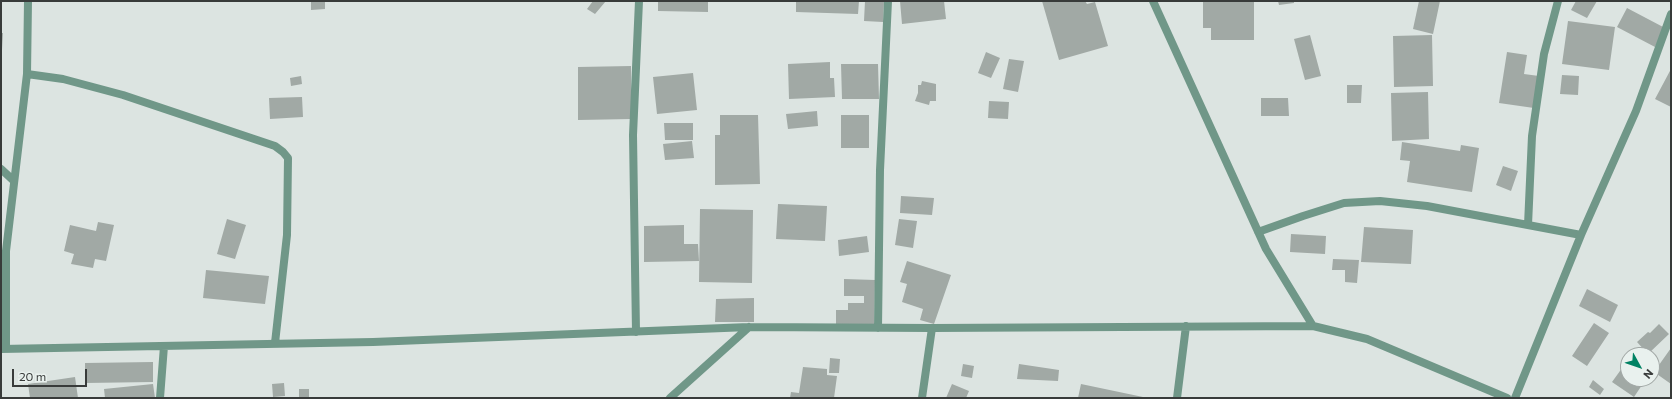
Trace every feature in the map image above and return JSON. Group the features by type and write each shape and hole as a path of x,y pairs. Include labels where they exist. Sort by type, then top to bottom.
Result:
{"street":[{"path":"28,1 27,74 6,251 3,349 373,342 750,327 932,328 1313,326 1367,339 1507,398"},
{"path":"636,332 633,135 639,1"},
{"path":"878,328 880,170 888,1"},
{"path":"1153,1 1266,249 1313,326"},
{"path":"1528,225 1532,136 1544,54 1558,1"},
{"path":"1515,398 1581,235 1636,111 1671,14"},
{"path":"27,74 63,79 124,95 275,146 283,152 288,158 287,235 275,343"},
{"path":"1,169 14,181"},
{"path":"1258,232 1303,216 1344,204 1380,201 1428,206 1581,235"},
{"path":"1177,398 1186,326"},
{"path":"670,398 750,327"},
{"path":"922,398 932,328"},
{"path":"160,398 164,346"}],"building":[{"path":"311,1 325,1 325,9 311,10"},
{"path":"593,1 606,1 595,14 587,9"},
{"path":"658,1 708,1 708,12 658,11"},
{"path":"796,1 859,1 858,14 796,12"},
{"path":"865,1 884,1 883,22 864,21"},
{"path":"900,1 944,1 946,19 902,24"},
{"path":"1042,1 1085,1 1087,4 1095,2 1108,46 1059,60"},
{"path":"1203,1 1254,1 1254,40 1211,40 1211,28 1203,28"},
{"path":"1278,1 1294,1 1294,3 1279,5"},
{"path":"1419,1 1440,1 1433,34 1413,29"},
{"path":"1576,1 1597,1 1587,18 1571,10"},
{"path":"1627,8 1665,28 1655,47 1617,27"},
{"path":"1568,21 1615,27 1609,70 1562,64"},
{"path":"1,33 3,33 2,50 1,50"},
{"path":"1310,35 1321,76 1305,80 1294,39"},
{"path":"1432,35 1433,86 1394,87 1393,36"},
{"path":"986,52 1000,58 991,78 978,73"},
{"path":"1507,52 1527,55 1524,74 1539,76 1534,108 1499,103"},
{"path":"1009,59 1024,61 1018,92 1003,89"},
{"path":"830,62 830,78 834,78 835,97 789,99 788,64"},
{"path":"841,64 878,64 879,99 842,99"},
{"path":"631,66 631,119 578,120 578,67"},
{"path":"1671,69 1671,107 1655,99"},
{"path":"693,73 697,110 657,114 653,77"},
{"path":"1562,75 1579,76 1578,95 1560,94"},
{"path":"301,76 302,84 291,86 290,78"},
{"path":"922,81 936,84 936,101 930,101 929,105 915,101 918,93 918,85 921,85"},
{"path":"1347,85 1362,85 1361,103 1347,103"},
{"path":"1428,92 1429,139 1392,141 1391,93"},
{"path":"302,97 303,117 270,119 269,98"},
{"path":"1261,98 1288,98 1289,116 1261,116"},
{"path":"989,101 1009,102 1008,119 988,118"},
{"path":"817,111 818,126 788,129 786,114"},
{"path":"720,115 758,115 760,184 715,185 715,135 720,135"},
{"path":"841,115 869,115 869,148 841,148"},
{"path":"664,123 693,123 693,140 665,140"},
{"path":"692,141 694,158 665,160 663,144"},
{"path":"1402,142 1460,151 1461,145 1479,148 1472,192 1407,182 1410,161 1400,160"},
{"path":"1503,166 1518,171 1511,191 1496,185"},
{"path":"901,196 934,198 932,215 900,213"},
{"path":"778,204 827,206 825,241 776,239"},
{"path":"700,209 753,210 752,283 699,282"},
{"path":"227,219 246,225 235,259 217,254"},
{"path":"899,219 917,221 913,248 895,245"},
{"path":"98,222 114,225 106,261 95,259 93,268 71,264 74,254 64,251 70,225 96,231"},
{"path":"684,225 684,244 698,244 699,261 644,262 644,226"},
{"path":"1364,227 1413,230 1411,264 1361,262"},
{"path":"1291,234 1326,236 1325,254 1290,252"},
{"path":"867,236 869,252 839,256 838,240"},
{"path":"1333,259 1359,260 1357,283 1345,282 1345,270 1332,270"},
{"path":"907,261 951,275 934,324 920,320 923,309 902,302 907,284 900,282"},
{"path":"206,270 269,276 265,304 203,298"},
{"path":"844,279 875,280 874,325 836,324 836,310 848,310 848,303 864,303 864,296 844,296"},
{"path":"1587,289 1618,305 1610,322 1579,306"},
{"path":"754,298 754,322 715,322 716,299"},
{"path":"1594,323 1609,333 1587,366 1572,356"},
{"path":"1659,324 1669,334 1655,347 1642,347 1637,342 1648,332 1650,333"},
{"path":"1671,348 1671,384 1660,376 1660,364"},
{"path":"830,358 840,359 839,373 829,373"},
{"path":"153,362 153,382 85,383 85,363"},
{"path":"963,364 974,366 972,378 961,376"},
{"path":"1019,364 1059,370 1058,381 1017,379"},
{"path":"803,367 827,369 827,375 837,376 834,398 790,398 791,392 799,393"},
{"path":"1620,371 1620,387 1641,387 1634,397 1612,382"},
{"path":"75,377 78,398 30,398 28,384"},
{"path":"1593,380 1604,389 1600,395 1589,387"},
{"path":"284,383 285,396 273,397 272,384"},
{"path":"153,384 155,398 105,398 104,389"},
{"path":"952,384 969,391 966,398 946,398"},
{"path":"1081,384 1143,397 1143,398 1078,398"},
{"path":"299,389 309,389 309,398 299,398"}]}
